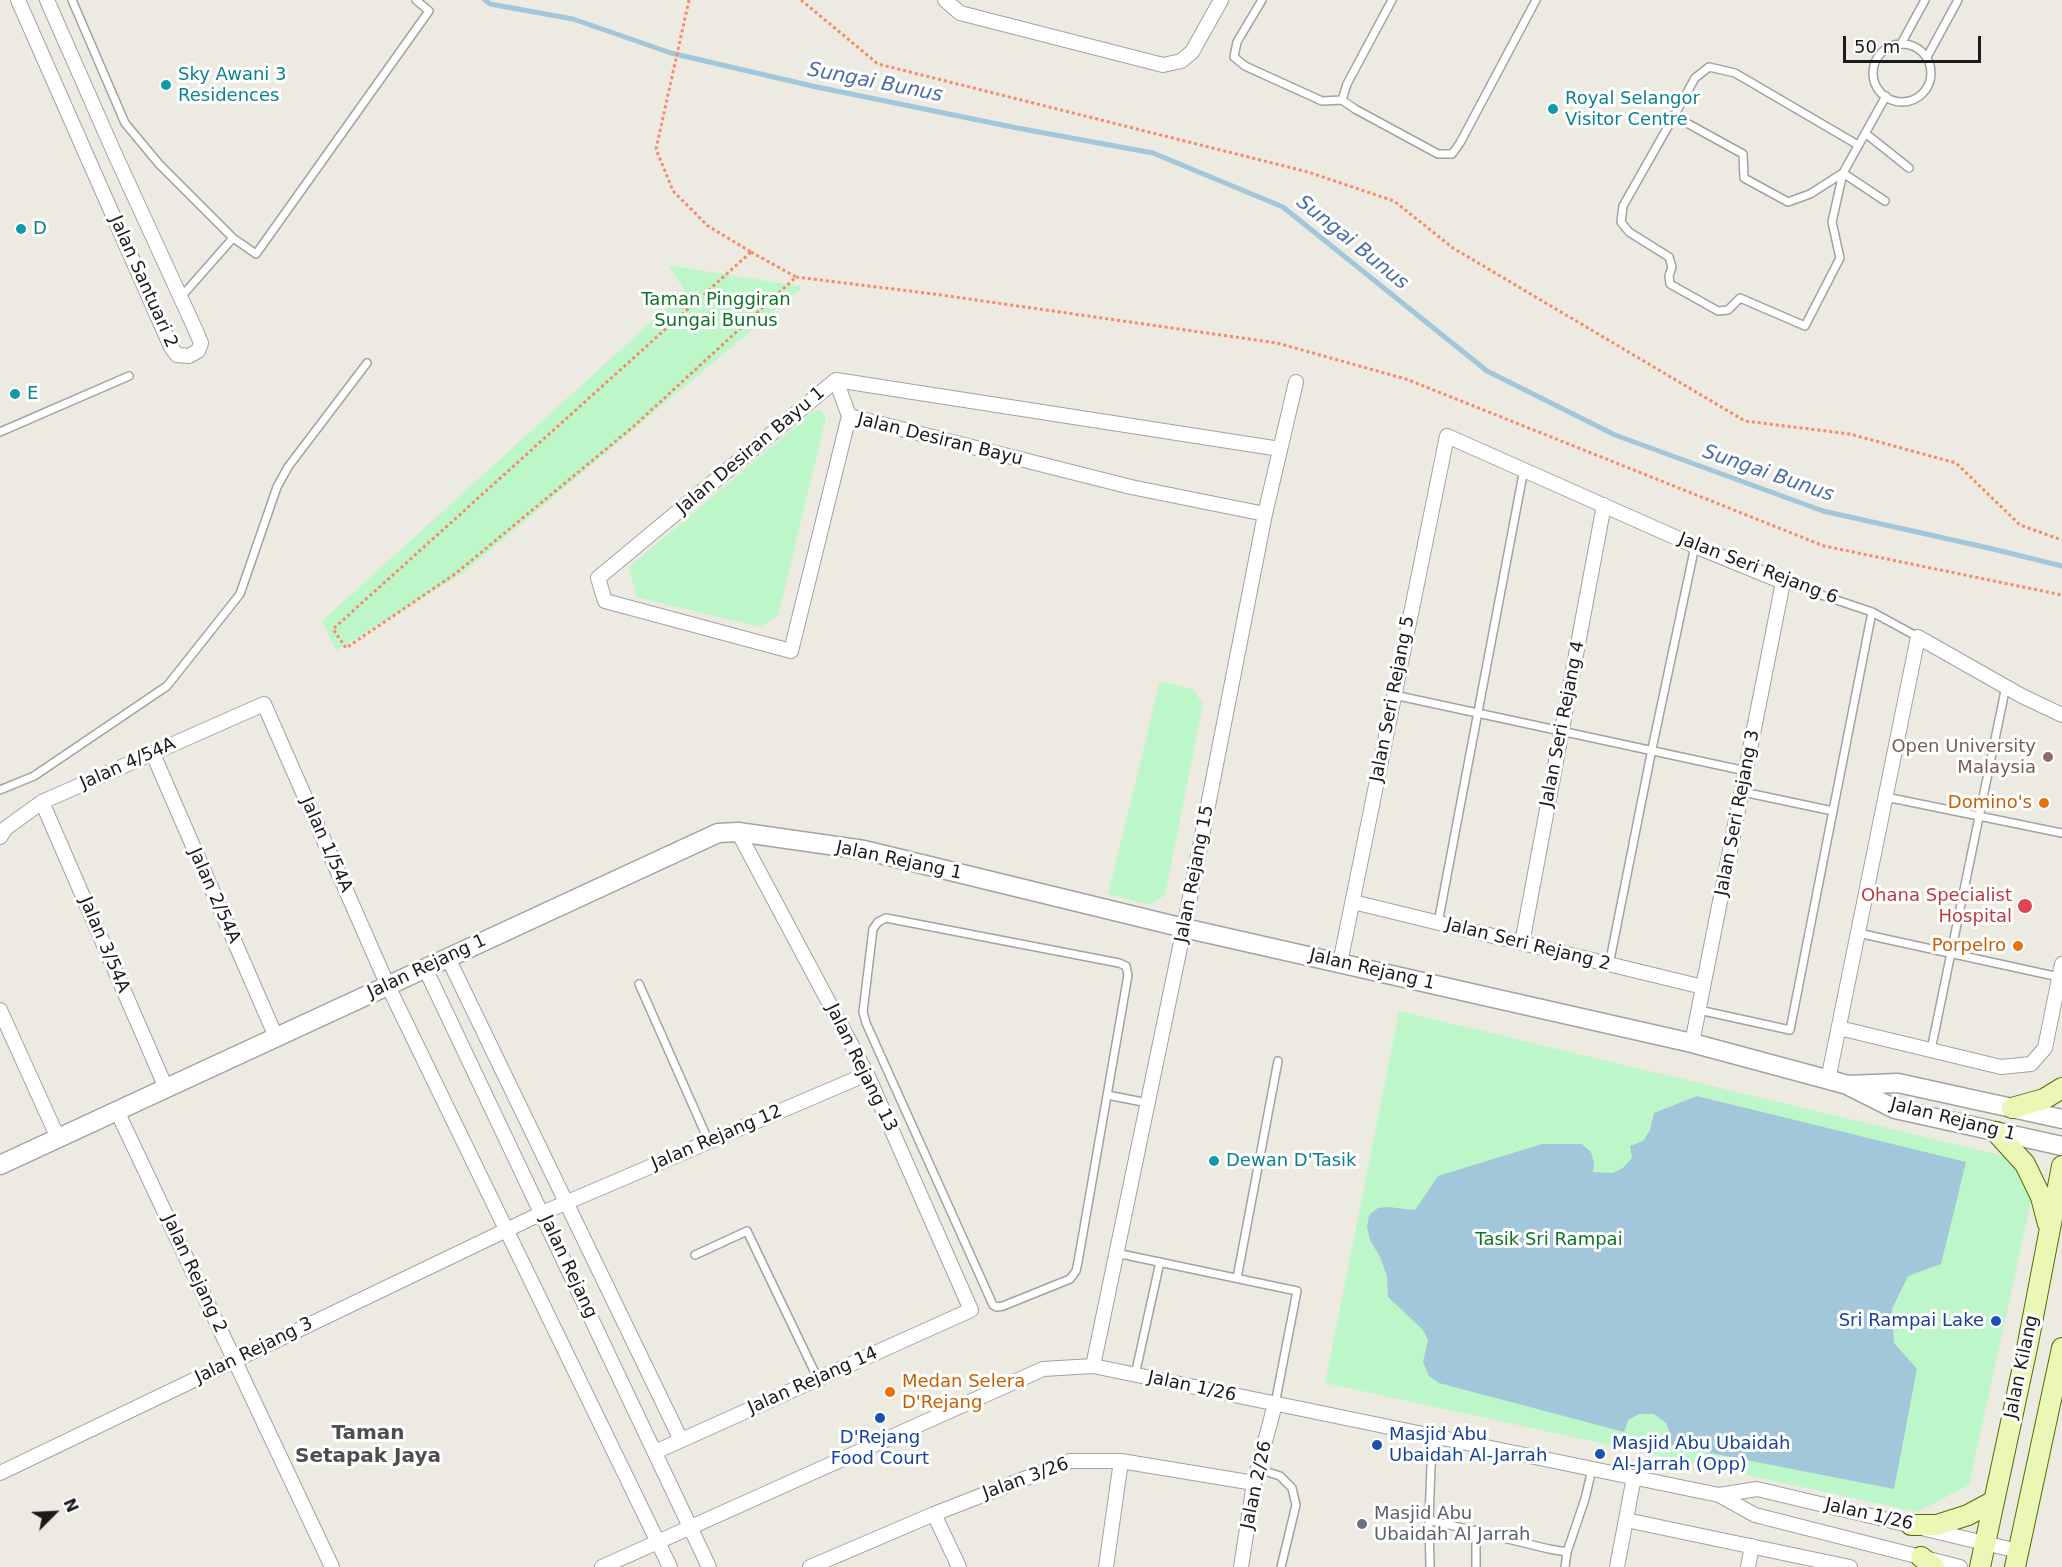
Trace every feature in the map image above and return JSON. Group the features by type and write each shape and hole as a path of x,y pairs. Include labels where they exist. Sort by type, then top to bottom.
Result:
{"main road":[{"path":"2012,1108 2044,1099 2062,1088"},
{"path":"1996,1132 2025,1164 2041,1197 2050,1229"},
{"name":"Jalan Kilang","path":"1980,1567 2028,1343 2062,1166"},
{"name":"Jalan Kilang","path":"2016,1559 2062,1348"},
{"path":"1911,1526 1937,1525 1968,1515 1994,1501"}],"street":[{"name":"Jalan Santuari 2","path":"18,0 171,347 177,355 189,356 198,351 201,343 47,0"},
{"path":"945,0 960,13 1163,65 1181,61 1192,52 1221,0"},
{"path":"836,380 849,416"},
{"name":"Jalan Desiran Bayu 1","path":"791,651 605,601 598,578 836,380 1280,449"},
{"name":"Jalan Rejang 15","path":"1093,1366 1184,928 1265,514 1296,382"},
{"name":"Jalan Desiran Bayu","path":"791,651 849,416 1131,486 1265,514"},
{"name":"Jalan Seri Rejang 6","path":"1447,436 1695,546 1783,582"},
{"name":"Jalan Seri Rejang 5","path":"1340,963 1447,436"},
{"name":"Jalan Seri Rejang 4","path":"1522,943 1604,505"},
{"name":"Jalan Seri Rejang 3","path":"1692,1043 1783,582"},
{"path":"1828,1080 1918,637"},
{"name":"Jalan Seri Rejang 6","path":"1918,637 2062,715"},
{"name":"Jalan 4/54A","path":"0,837 6,828 42,802 264,704"},
{"name":"Jalan 1/54A","path":"264,704 388,986 670,1567"},
{"name":"Jalan 2/54A","path":"153,754 276,1037"},
{"name":"Jalan 3/54A","path":"42,802 166,1088"},
{"name":"Jalan Rejang 1","path":"0,1165 718,832 738,832 864,850 1184,928 1692,1043 1848,1085 1894,1109 2062,1146"},
{"name":"Jalan Rejang 13","path":"738,832 867,1074 971,1310"},
{"name":"Jalan Seri Rejang 2","path":"1353,902 1703,987"},
{"path":"448,958 681,1440"},
{"name":"Jalan Rejang","path":"425,968 709,1567"},
{"path":"1839,1028 2001,1067 2031,1064 2045,1048 2061,970"},
{"path":"0,1010 58,1138"},
{"name":"Jalan Rejang 12","path":"542,1213 867,1074"},
{"name":"Jalan Rejang 1","path":"1848,1085 1898,1083 2062,1119"},
{"name":"Jalan Rejang 2","path":"117,1111 332,1567"},
{"name":"Jalan Rejang 3","path":"0,1473 542,1213"},
{"name":"Jalan Rejang 14","path":"655,1452 971,1310"},
{"name":"Jalan 1/26","path":"602,1567 1043,1369 1093,1366 1719,1495 1755,1515 1928,1562 1960,1567"},
{"name":"Jalan 2/26","path":"1241,1567 1254,1484 1275,1404"},
{"name":"Jalan 3/26","path":"810,1567 934,1514 1070,1461 1121,1461 1254,1484"},
{"path":"1106,1567 1121,1461"},
{"path":"1617,1567 1634,1477"},
{"name":"Jalan 1/26","path":"1719,1495 1757,1489 1985,1543 2016,1559"},
{"path":"934,1514 959,1567"},
{"path":"1626,1520 1845,1566"},
{"path":"1748,1567 1752,1546"}],"lane":[{"path":"72,0 125,123 159,164 233,238 256,254 429,11 416,0"},
{"path":"1262,0 1238,42 1234,57 1245,66 1322,101 1342,100 1355,110 1438,154 1452,154 1536,0"},
{"path":"1342,100 1347,84 1392,0"},
{"path":"1901,44 1925,0"},
{"path":"1927,57 1955,1"},
{"path":"1901,44 1919,49 1927,57 1931,72 1930,81 1920,96 1903,102 1886,96 1875,82 1875,64 1879,56 1885,50 1901,44"},
{"path":"1858,145 1735,73 1709,67 1695,78 1623,206 1621,222 1629,232 1669,257 1672,267 1669,276 1670,284 1718,311 1728,310 1740,298 1805,326 1840,258 1832,222 1843,173 1886,96"},
{"path":"1674,116 1743,154 1744,178 1788,202 1810,194 1843,173"},
{"path":"1865,133 1909,168"},
{"path":"1843,173 1886,201"},
{"path":"181,297 233,238"},
{"path":"0,790 34,776 167,686 240,594 277,487 288,467 367,363"},
{"path":"0,432 129,376"},
{"path":"1438,923 1524,469"},
{"path":"1609,965 1695,546"},
{"name":"Jalan Seri Rejang 6","path":"1783,582 1872,612 1918,637"},
{"path":"1699,1010 1790,1030 1872,612"},
{"path":"1931,1050 2006,686"},
{"path":"1393,695 1746,771"},
{"path":"1743,792 1833,811"},
{"path":"1886,798 2062,833"},
{"path":"886,918 1126,966 1128,975 1107,1095 1076,1271 1070,1279 1003,1306 993,1305 866,1023 863,1012 873,929 878,922 886,918"},
{"path":"1858,933 1951,954 2061,970"},
{"path":"639,984 709,1142"},
{"path":"1237,1278 1278,1061"},
{"path":"1107,1095 1148,1102"},
{"path":"695,1255 747,1231 818,1379"},
{"path":"1116,1253 1297,1291 1275,1404"},
{"path":"1135,1375 1160,1262"},
{"path":"1430,1567 1431,1466 1435,1437"},
{"path":"1258,1469 1280,1476 1292,1488 1296,1504 1281,1567"},
{"path":"1565,1567 1567,1552 1585,1499 1592,1469"},
{"path":"1429,1520 1567,1552"},
{"path":"1476,1530 1476,1567"}],"path":[{"path":"689,0 656,148 673,191 708,226 796,277 934,294 1277,343 1406,379 1824,546 2062,595"},
{"path":"801,0 878,64 1308,172 1394,201 1453,248 1746,421 1850,434 1956,463 2020,525 2062,540"},
{"path":"751,252 333,629 346,648 455,574 634,426 796,277"}],"green space":[{"name":"Taman Pinggiran Sungai Bunus","path":"668,265 803,287 463,573 336,651 322,621 685,291"},
{"path":"821,410 826,418 778,616 760,627 636,597 629,567 814,411"},
{"path":"1160,681 1193,689 1203,704 1165,895 1150,905 1108,894"},
{"name":"Tasik Sri Rampai","path":"1399,1011 2008,1157 2029,1183 2031,1202 1969,1485 1917,1512 1325,1383"}],"water":[{"name":"Tasik Sri Rampai","path":"1697,1096 1966,1162 1941,1264 1908,1276 1892,1309 1894,1343 1917,1369 1894,1489 1670,1445 1671,1436 1666,1423 1654,1414 1639,1414 1628,1420 1624,1432 1439,1383 1429,1376 1423,1362 1428,1340 1423,1330 1388,1297 1387,1276 1370,1240 1367,1227 1369,1215 1378,1208 1415,1210 1438,1176 1542,1144 1582,1144 1591,1152 1594,1162 1593,1172 1613,1173 1623,1168 1632,1158 1630,1146 1643,1141 1650,1130 1654,1113"}],"waterway":[{"name":"Sungai Bunus","path":"485,0 490,4 573,19 671,53 812,86 1153,153 1283,207 1487,371 1615,435 1823,511 2062,566"}],"place":[{"name":"Sky Awani 3 Residences","path":"166,85"},
{"name":"Royal Selangor Visitor Centre","path":"1553,109"},
{"name":"D","path":"21,229"},
{"name":"E","path":"15,394"},
{"name":"Open University Malaysia","path":"2048,757"},
{"name":"Domino's","path":"2044,803"},
{"name":"Ohana Specialist Hospital","path":"2025,906"},
{"name":"Porpelro","path":"2018,946"},
{"name":"Dewan D'Tasik","path":"1214,1161"},
{"name":"Sri Rampai Lake","path":"1996,1321"},
{"name":"Medan Selera D'Rejang","path":"890,1392"},
{"name":"D'Rejang Food Court","path":"880,1418"},
{"name":"Masjid Abu Ubaidah Al-Jarrah","path":"1377,1445"},
{"name":"Masjid Abu Ubaidah Al-Jarrah (Opp)","path":"1600,1454"},
{"name":"Masjid Abu Ubaidah Al Jarrah","path":"1362,1524"}],"district":[{"name":"Taman Setapak Jaya","path":"368,1446"}]}
